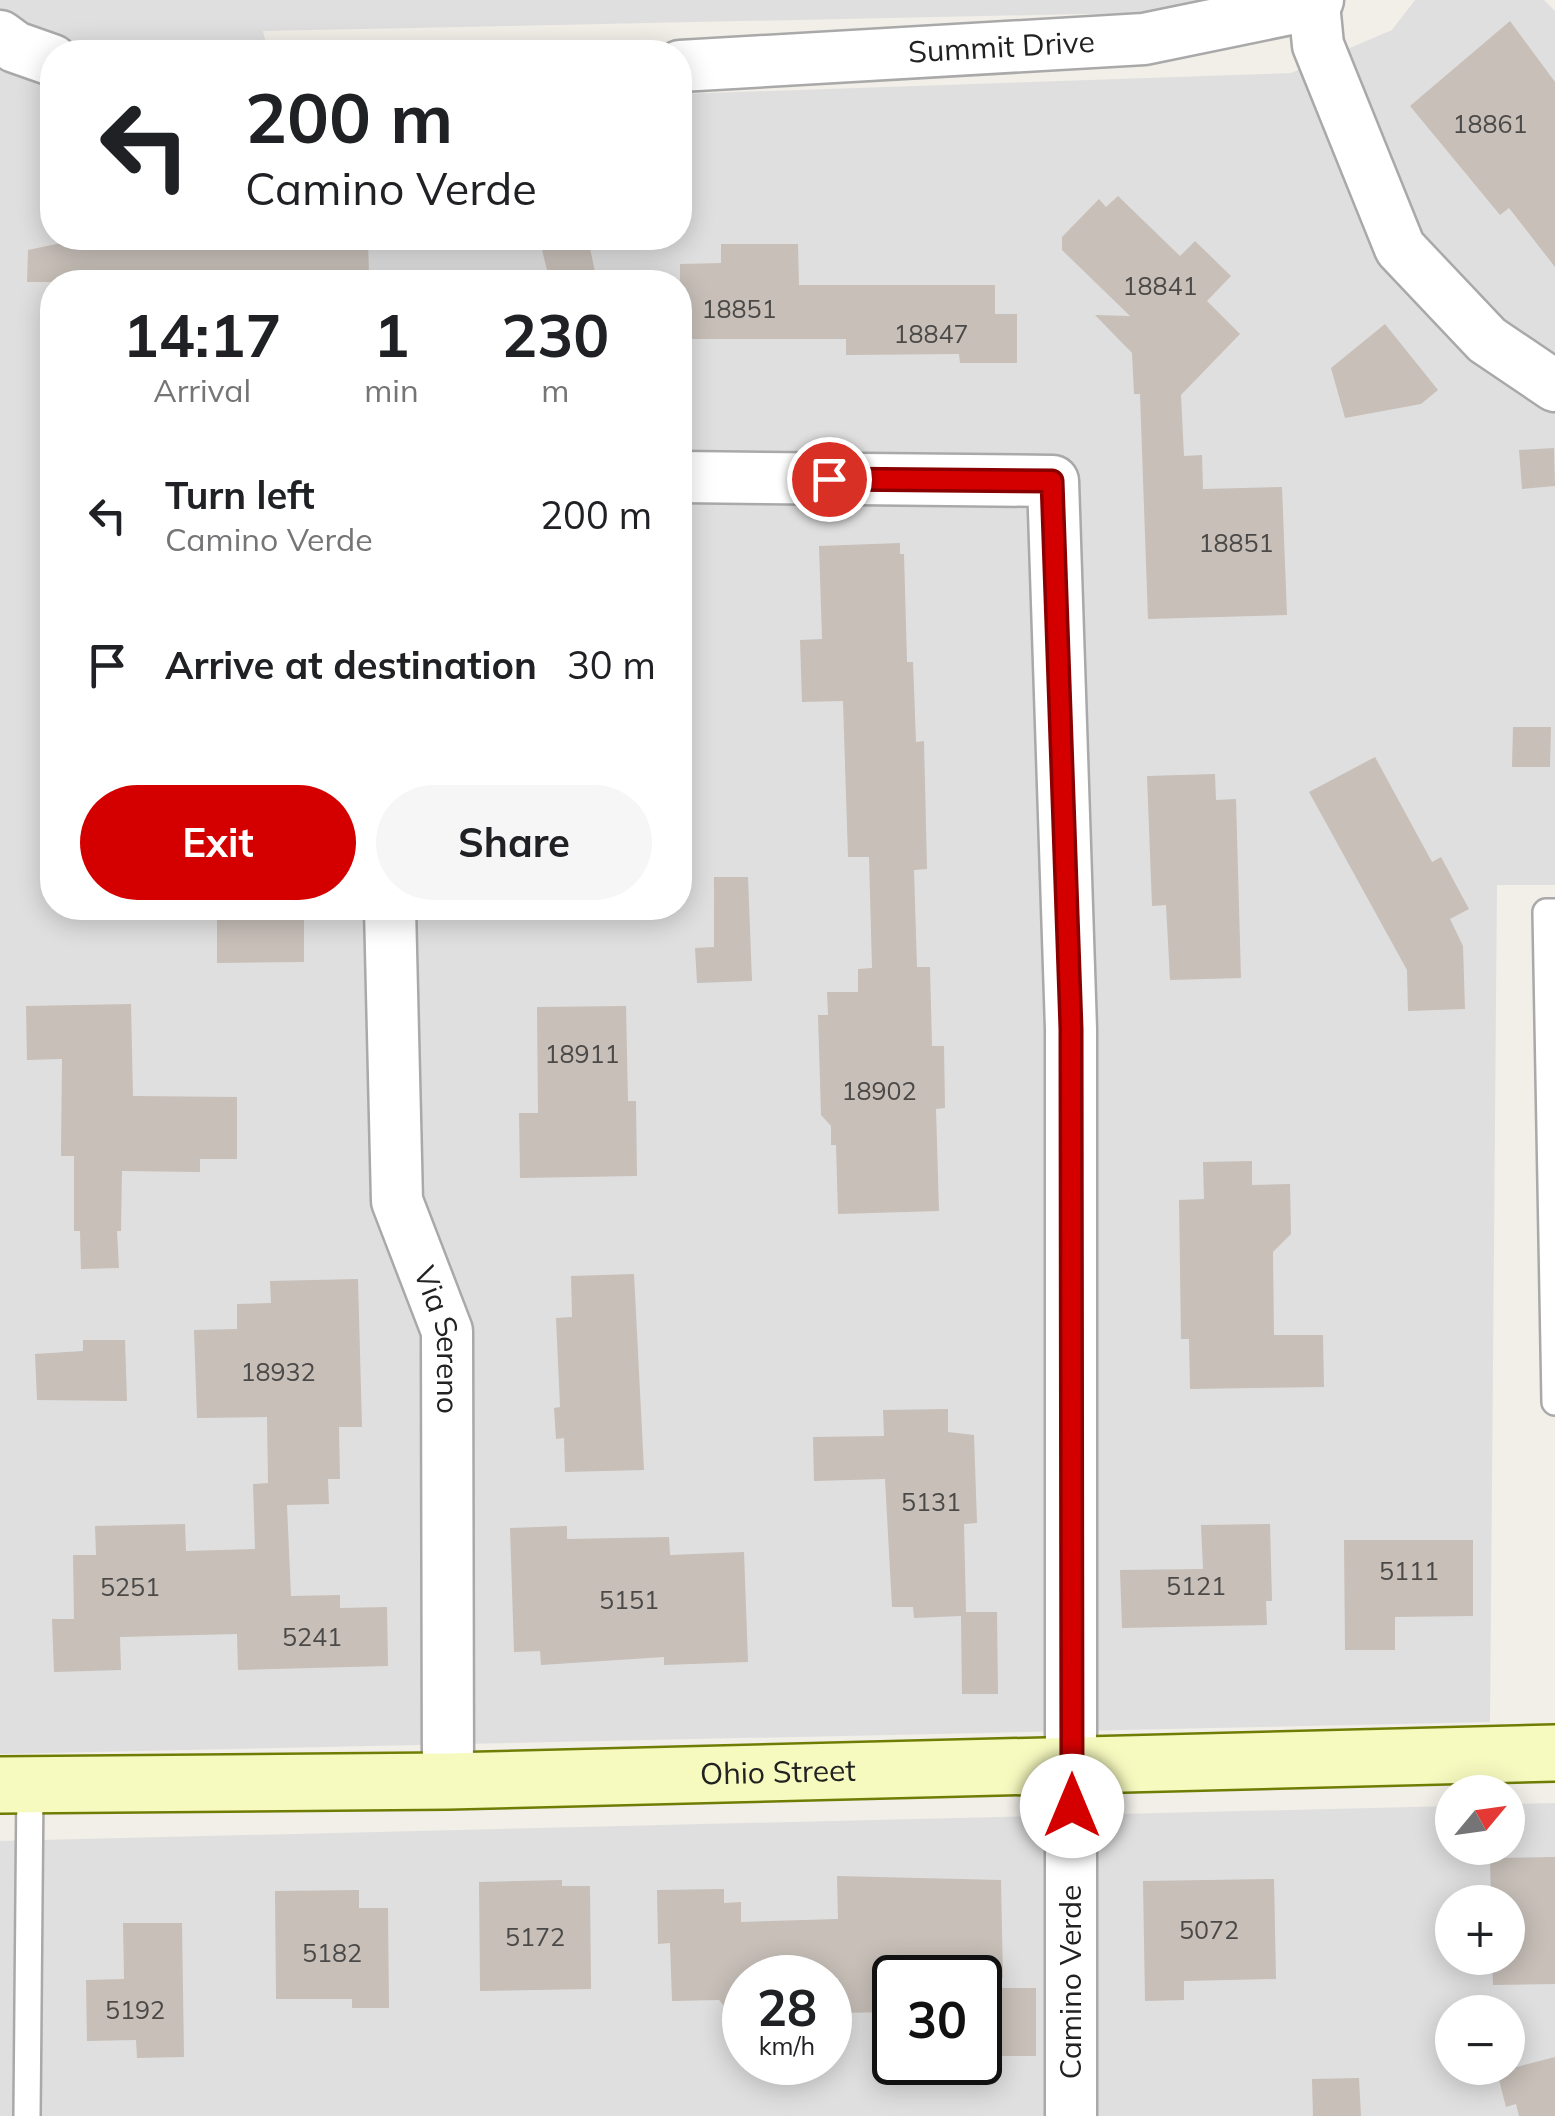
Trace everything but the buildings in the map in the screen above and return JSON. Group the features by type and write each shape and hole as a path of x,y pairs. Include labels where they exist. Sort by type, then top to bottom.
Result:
{"street":[{"name":"Summit Drive","path":"692,65 1316,2"},
{"path":"1316,2 1318,45 1400,248 1488,340 1555,386"},
{"path":"0,36 15,47 40,56"},
{"name":"Camino Verde","path":"692,477 1052,481 1071,1029 1071,2116"},
{"name":"Via Sereno","path":"390,920 397,1201 447,1331 448,1781"},
{"name":"Ohio Street","path":"15,1785 448,1781 1555,1753"}],"lane":[{"path":"1555,912 1546,912 1555,1402"},
{"path":"15,1785 27,2116"}],"shaded area":[{"path":"0,0 1226,0 1179,12 263,31 265,40 40,40 40,250 692,250 692,94 1291,73 1392,30 1415,0 1544,0 1555,11 1555,885 1497,885 1490,1722 0,1754"},
{"path":"1555,1803 1555,2116 0,2116 0,1841 1435,1806 1435,1865 1525,1865 1525,1804"}],"route":[{"path":"829,479 1052,481 1071,1029 1072,1806"}]}
